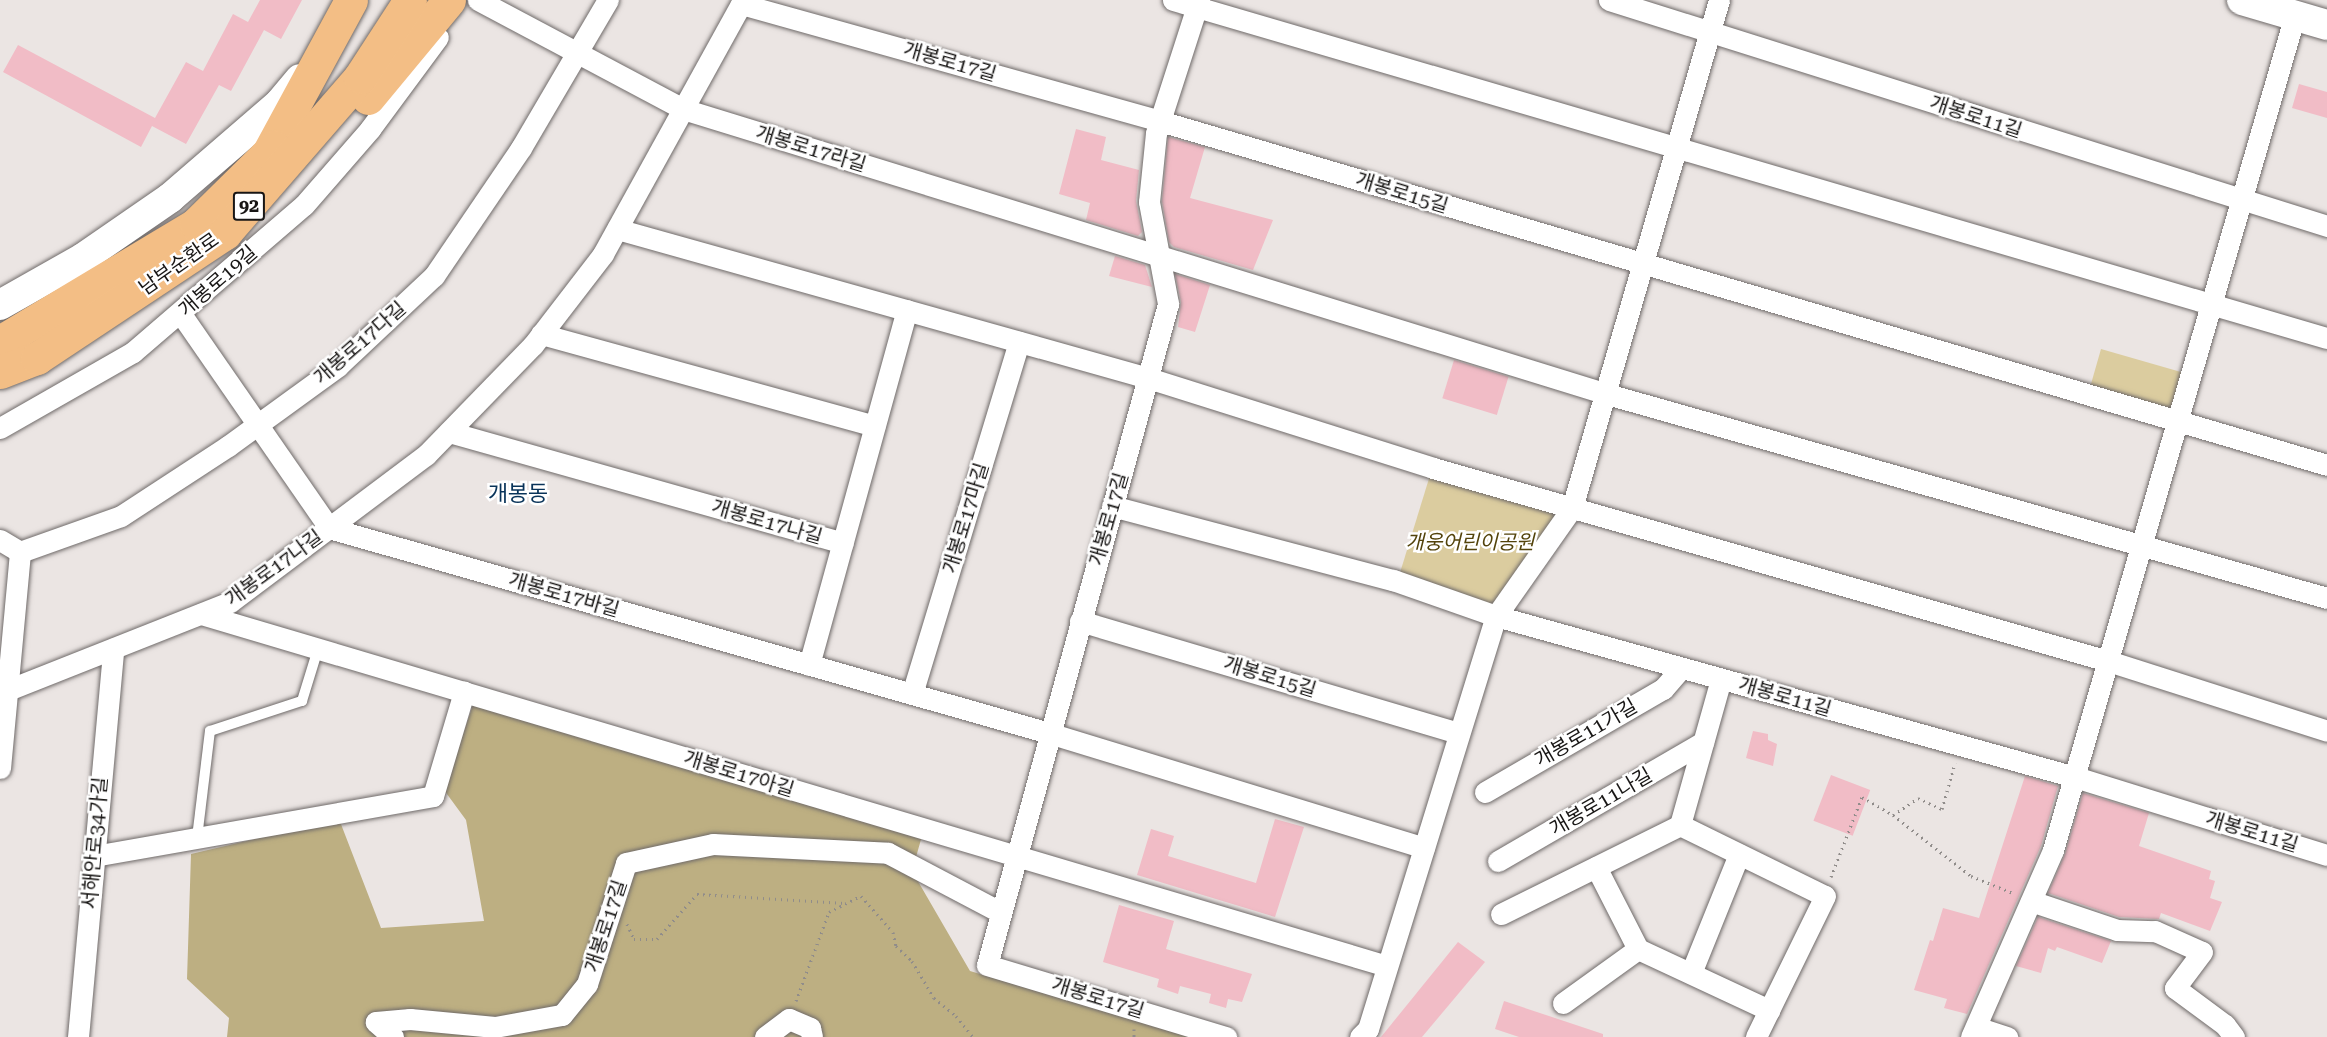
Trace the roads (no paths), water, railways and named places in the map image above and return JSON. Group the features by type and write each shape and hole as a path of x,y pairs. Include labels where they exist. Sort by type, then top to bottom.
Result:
{"main road":[{"name":"남부순환로","path":"0,342 196,224 267,155 341,66 385,0"},
{"name":"남부순환로","path":"0,372 37,358 225,233 360,77 410,0"},
{"path":"37,358 127,323 226,249 262,218 321,154 449,0"},
{"path":"2242,0 2297,8 2327,25"},
{"path":"267,155 345,10"},
{"path":"0,305 83,258 178,190 279,103 301,78 345,10"}],"street":[{"name":"개봉로19길","path":"0,428 133,352 181,314 319,188 370,129 447,24 454,0"},
{"name":"개봉로17라길","path":"478,0 578,56 683,109 1160,258"},
{"name":"개봉로17다길","path":"20,552 121,516 259,424 338,366 434,276 521,148 578,56 608,0"},
{"path":"1173,0 1198,4 1678,145 2211,306 2327,338"},
{"path":"1609,0 1710,31"},
{"path":"1360,1037 1368,1029 1496,616 1572,508 1607,394 1719,0"},
{"name":"개봉로17길","path":"742,2 1160,121"},
{"name":"개봉로17나길","path":"4,691 231,602 426,455 541,334 603,254 742,2"},
{"name":"개봉로17길","path":"1198,4 1160,121 1149,202 1168,304 987,965 1226,1037"},
{"path":"2007,1037 1974,1032 2053,850 2297,8"},
{"name":"개봉로11길","path":"1710,31 2242,203 2327,226"},
{"name":"개봉로15길","path":"1160,121 1644,265"},
{"path":"616,229 1148,378 1572,508 2108,661 2327,731"},
{"path":"1160,258 1607,394 2142,543 2327,598"},
{"path":"1644,265 2327,465"},
{"path":"809,665 907,310"},
{"path":"181,314 329,528"},
{"path":"541,334 875,426"},
{"name":"개봉로17마길","path":"912,694 1019,342"},
{"name":"개봉로17나길","path":"449,432 843,543"},
{"path":"1112,506 1393,580 1496,616"},
{"name":"개봉로17바길","path":"329,528 1049,733"},
{"path":"0,540 20,552 4,691 0,768"},
{"name":"개봉로17아길","path":"201,614 1015,856"},
{"name":"개봉로11길","path":"1496,616 2075,777 2327,855"},
{"name":"개봉로15길","path":"1080,621 1459,733"},
{"name":"서해안로34가길","path":"78,1037 113,649"},
{"name":"개봉로11가길","path":"1485,792 1663,689 1681,668"},
{"path":"1501,914 1680,825 1721,679"},
{"path":"94,856 433,796 464,692"},
{"path":"1049,733 1424,848"},
{"name":"개봉로11나길","path":"1498,861 1703,742"},
{"path":"1680,825 1825,896 1756,1037"},
{"name":"개봉로17길","path":"393,1037 376,1022 410,1019 495,1027 562,1015 587,984 626,863 713,844 888,853 1000,912"},
{"path":"1691,974 1739,854"},
{"path":"1015,856 1387,966"},
{"path":"1596,867 1638,950 1769,1010"},
{"path":"2031,901 2117,930 2155,931 2202,952 2175,988 2225,1024 2234,1037"},
{"path":"1563,1003 1638,950"},
{"path":"765,1037 789,1019 810,1028 812,1037"}],"lane":[{"path":"197,838 210,731 302,701 318,649"}],"district":[{"name":"개봉동","path":"518,494"}],"park label":[{"name":"개웅어린이공원","path":"1470,542"}]}
